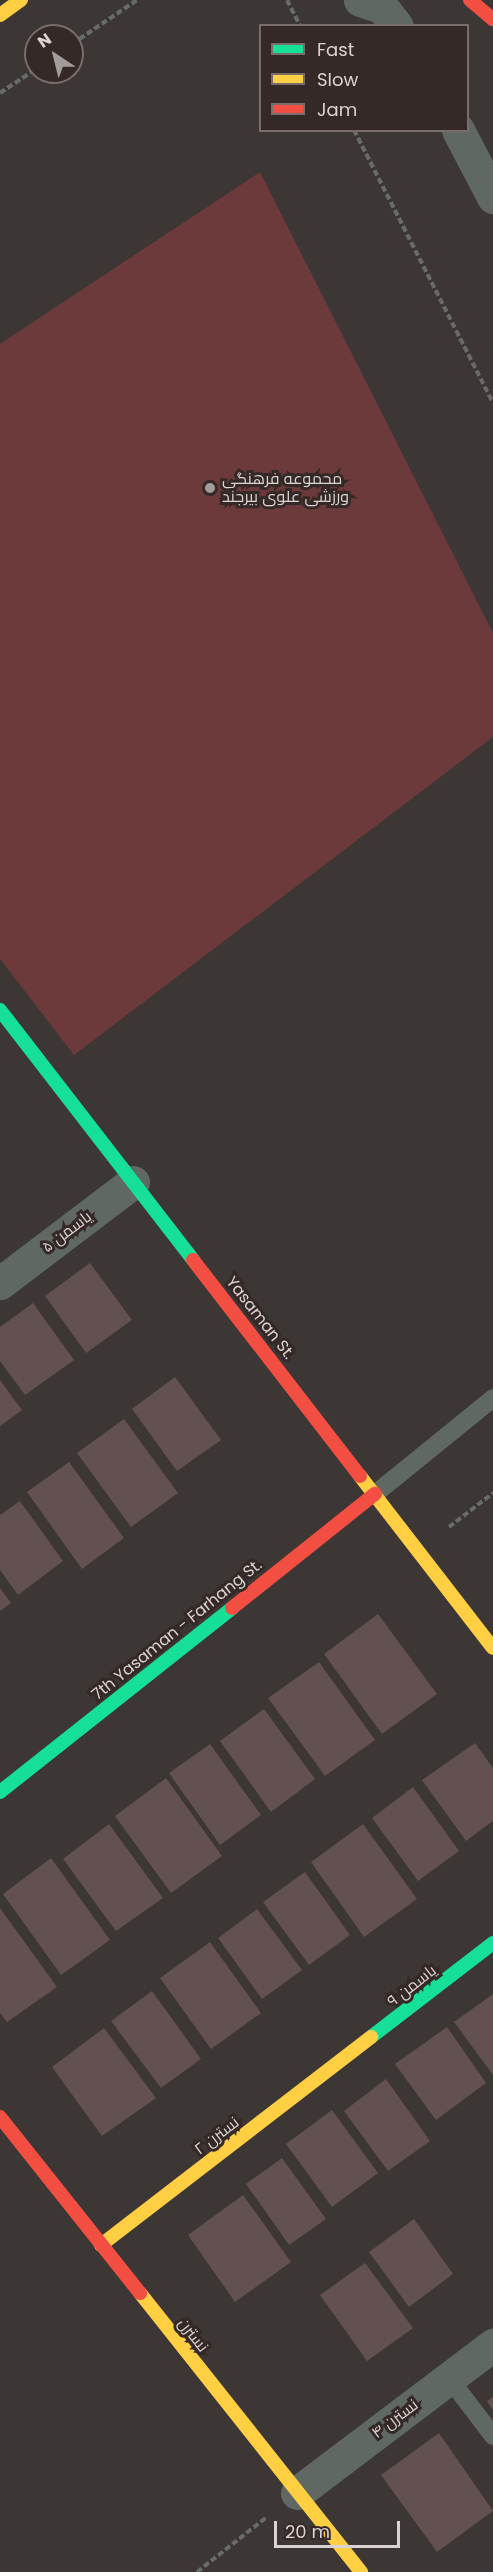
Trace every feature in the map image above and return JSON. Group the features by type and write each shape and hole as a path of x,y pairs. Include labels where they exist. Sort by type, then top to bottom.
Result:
{"street":[{"path":"0,15 21,0"},
{"path":"360,0 382,6 396,24"},
{"path":"470,0 493,19"},
{"path":"459,132 493,197"},
{"name":"Yasaman St.","path":"0,1010 493,1648"},
{"name":"یاسمن ۵","path":"0,1283 133,1182"},
{"name":"7th Yasaman - Farhang St.","path":"0,1792 375,1494"},
{"name":"یاسمن ۹","path":"352,2055 493,1943"},
{"name":"نسترن ۲","path":"101,2245 352,2055"},
{"name":"نسترن","path":"0,2117 361,2572"},
{"name":"نسترن ۴","path":"297,2493 493,2345"}],"lane":[{"path":"375,1494 493,1398"},
{"path":"449,2378 493,2436"}],"path":[{"path":"84,36 137,0"},
{"path":"287,0 299,24"},
{"path":"0,93 24,77"},
{"path":"355,132 493,403"},
{"path":"419,1551 493,1493"},
{"path":"197,2572 297,2493"}],"shaded area":[{"name":"مجموعه فرهنگی ورزشی علوی بیرجند","path":"260,172 493,633 493,737 74,1055 0,959 0,344"}],"building":[{"path":"90,1263 132,1320 86,1353 45,1296"},
{"path":"33,1303 74,1360 25,1395 0,1361 0,1327"},
{"path":"175,1377 221,1440 177,1471 132,1409"},
{"path":"0,1380 22,1410 0,1426"},
{"path":"124,1419 178,1493 131,1527 77,1453"},
{"path":"69,1462 124,1538 82,1569 27,1492"},
{"path":"20,1501 63,1561 18,1595 0,1570 0,1515"},
{"path":"0,1588 11,1603 0,1611"},
{"path":"378,1614 437,1694 382,1734 324,1654"},
{"path":"319,1662 375,1740 325,1776 268,1698"},
{"path":"264,1709 315,1779 271,1812 220,1741"},
{"path":"475,1743 493,1768 493,1821 466,1841 422,1780"},
{"path":"210,1744 261,1815 220,1845 169,1773"},
{"path":"166,1778 222,1856 171,1893 115,1816"},
{"path":"413,1787 459,1851 418,1881 372,1818"},
{"path":"109,1824 163,1898 116,1931 63,1859"},
{"path":"363,1824 417,1899 364,1937 311,1862"},
{"path":"51,1858 110,1940 61,1975 3,1894"},
{"path":"305,1872 350,1935 309,1965 263,1902"},
{"path":"0,1908 57,1987 7,2022 0,2013"},
{"path":"257,1909 302,1970 262,1999 218,1938"},
{"path":"210,1942 261,2013 211,2049 160,1978"},
{"path":"152,1991 201,2059 161,2088 111,2021"},
{"path":"493,1994 493,2075 454,2022"},
{"path":"447,2027 486,2083 436,2120 395,2064"},
{"path":"104,2028 156,2098 102,2136 52,2067"},
{"path":"386,2079 430,2141 388,2171 344,2111"},
{"path":"332,2110 378,2173 332,2207 286,2144"},
{"path":"282,2158 326,2219 289,2245 246,2184"},
{"path":"243,2195 291,2262 235,2302 188,2235"},
{"path":"414,2219 453,2274 409,2307 369,2252"},
{"path":"365,2263 413,2328 367,2361 320,2295"},
{"path":"493,2397 493,2410 487,2401"},
{"path":"439,2433 493,2511 437,2552 381,2475"}],"traffic: fast":[{"path":"0,1010 193,1260"},
{"path":"0,1792 232,1608"},
{"path":"371,2037 493,1943"}],"traffic: slow":[{"path":"0,15 21,0"},
{"path":"360,1476 493,1648"},
{"path":"101,2245 371,2037"},
{"path":"140,2293 361,2572"}],"traffic: jam":[{"path":"470,0 493,19"},
{"path":"193,1260 360,1476"},
{"path":"232,1608 375,1494"},
{"path":"0,2117 140,2293"}],"place":[{"name":"مجموعه فرهنگی ورزشی علوی بیرجند","path":"210,488"}]}
